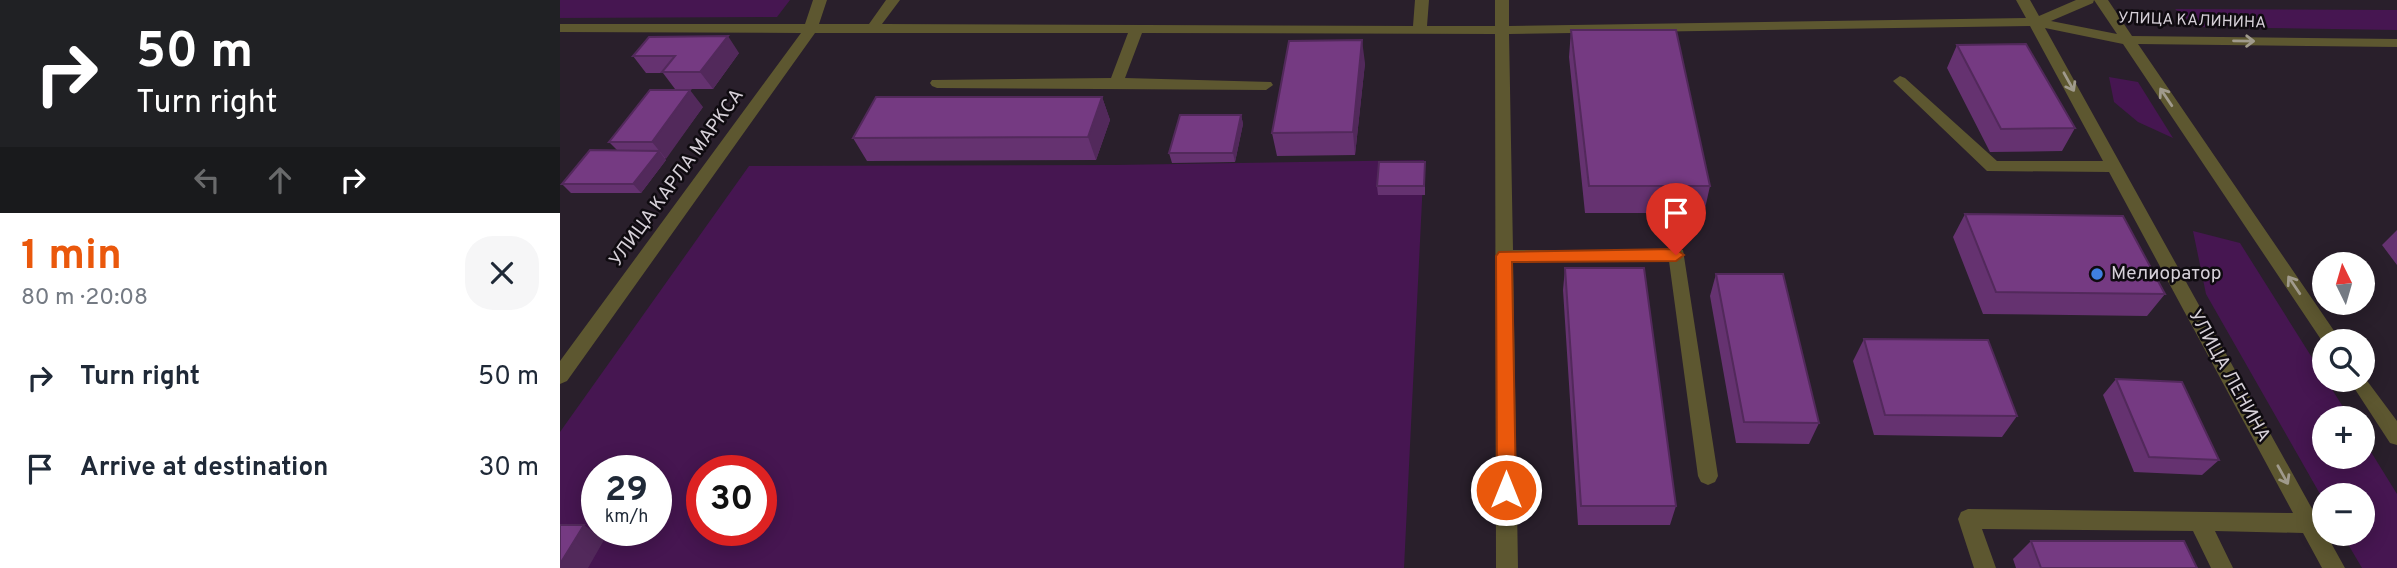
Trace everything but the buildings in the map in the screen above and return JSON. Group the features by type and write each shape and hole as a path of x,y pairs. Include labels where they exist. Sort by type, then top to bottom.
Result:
{"street":[{"name":"УЛИЦА КАРЛА МАРКСА","path":"560,376 811,28 820,0"},
{"path":"873,28 893,0"},
{"path":"1420,30 1422,0"},
{"path":"1502,0 1507,568"},
{"name":"УЛИЦА ЛЕНИНА","path":"2023,0 2334,568"},
{"path":"2036,22 2088,0"},
{"path":"2101,0 2324,329"},
{"name":"УЛИЦА КАЛИНИНА","path":"560,28 1502,30 2036,22 2127,40 2397,43"},
{"path":"1116,83 1138,29"},
{"path":"1900,81 1993,167 2115,166"},
{"path":"937,83 1266,85"},
{"path":"1504,256 1676,255 1708,476"},
{"path":"2366,392 2397,437"},
{"path":"1985,568 1968,519 2309,523"},
{"path":"2199,522 2222,568"}],"shaded area":[{"path":"560,0 790,0 777,17 560,18"},
{"path":"2175,9 2397,10 2397,30 2196,27"},
{"path":"2109,77 2138,82 2173,138 2138,122 2114,102"},
{"path":"1424,160 1404,568 560,568 560,432 749,166 1114,165"},
{"path":"2193,231 2240,243 2312,358 2312,392 2334,392 2342,406 2312,406 2312,469 2375,469 2375,458 2397,494 2397,568 2362,568 2349,546 2375,546 2375,483 2314,483 2206,294"}],"place":[{"name":"Мелиоратор","path":"2097,274"}],"route":[{"path":"1506,490 1504,256 1676,255"}]}
